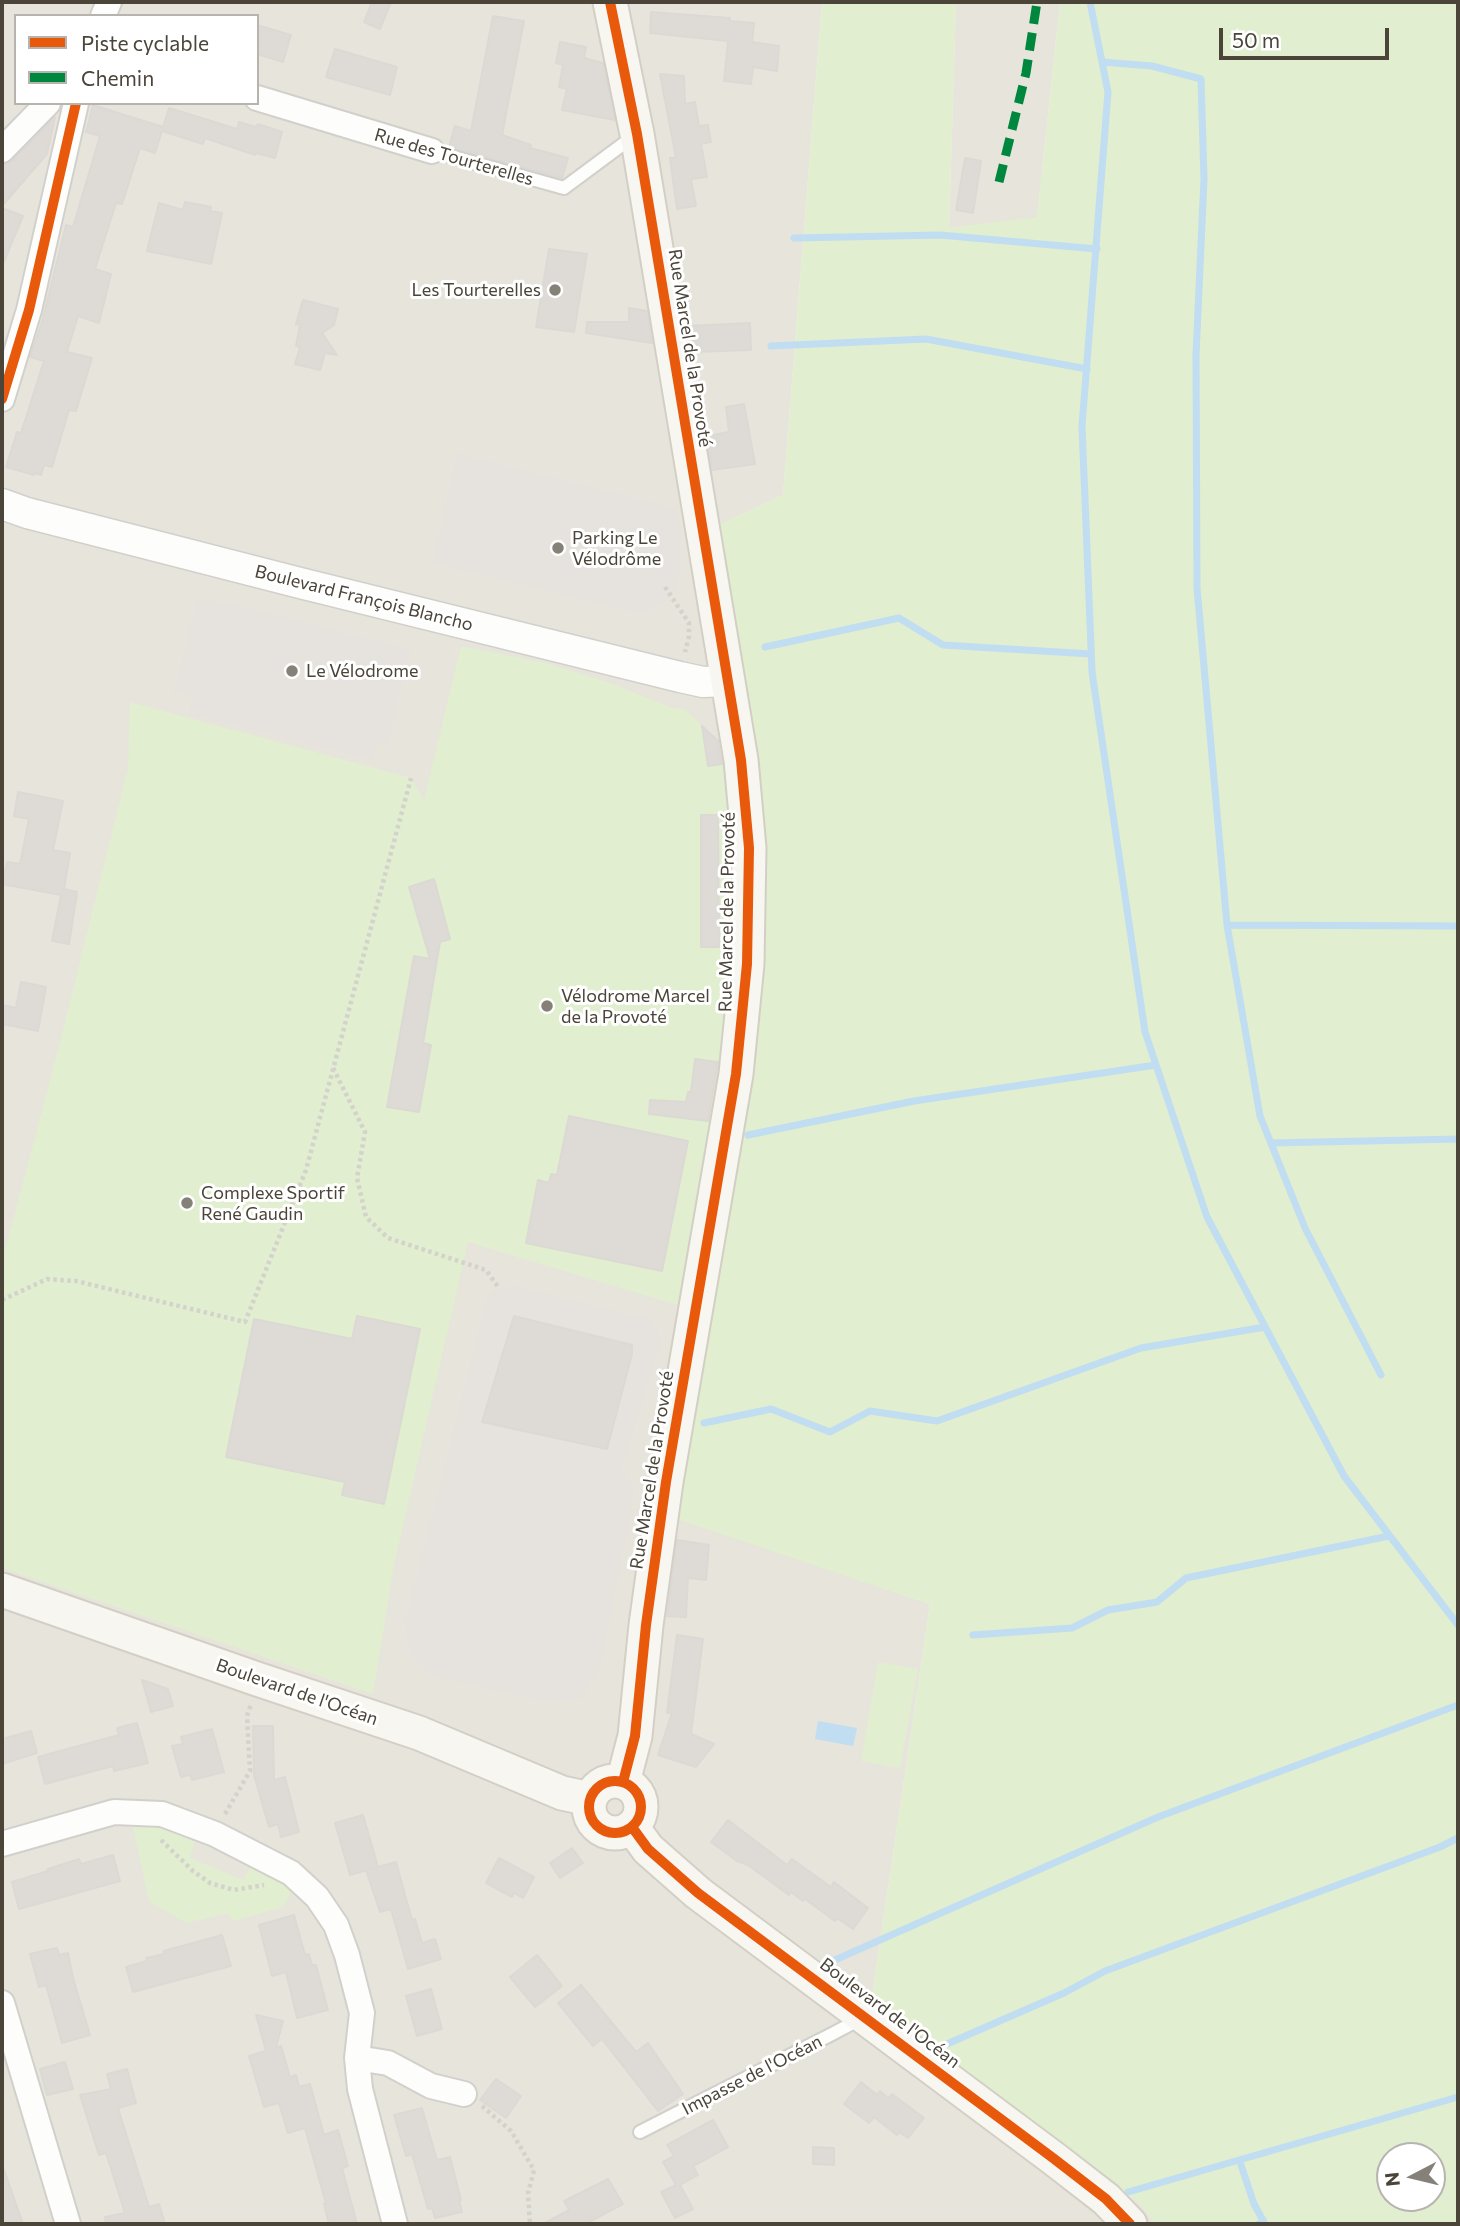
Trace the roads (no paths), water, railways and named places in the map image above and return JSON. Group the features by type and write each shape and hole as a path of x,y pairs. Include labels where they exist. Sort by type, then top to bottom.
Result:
{"main road":[{"name":"Rue Marcel de la Provoté","path":"610,2 637,134 741,760 749,848 744,1015 654,1558 635,1736 623,1782"},
{"name":"Boulevard de l'Océan","path":"2,1590 418,1732 562,1793 590,1798"},
{"path":"607,1781 623,1782 638,1793 641,1811 632,1827 616,1834 600,1829 589,1815 590,1798 593,1791 607,1781"},
{"name":"Boulevard de l'Océan","path":"632,1827 648,1849 698,1893 861,2012 1053,2158 1106,2199 1130,2224"}],"street":[{"name":"Rue des Tourterelles","path":"259,99 432,152"},
{"path":"2,150 46,105"},
{"path":"2,400 29,310 76,105"},
{"name":"Boulevard François Blancho","path":"2,504 27,513 300,583 680,677 704,682 728,681"},
{"path":"2,1843 114,1812 162,1814 215,1834 291,1873 317,1897 336,1925 362,2013 357,2058 360,2089 395,2224"},
{"path":"2,2003 68,2224"},
{"path":"357,2058 387,2063 431,2086 464,2094"}],"lane":[{"name":"Rue des Tourterelles","path":"432,152 564,188 637,134"},
{"name":"Impasse de l'Océan","path":"640,2132 849,2025 861,2012"}],"water":[{"path":"818,1721 857,1728 853,1746 815,1739"}],"waterway":[{"path":"1090,2 1108,92 1082,426 1092,672 1145,1032 1207,1217 1344,1476 1458,1625"},
{"path":"1102,62 1152,66 1201,79 1204,179 1196,355 1197,588 1227,925 1260,1116 1305,1228 1381,1375"},
{"path":"794,238 940,235 1097,249"},
{"path":"771,346 926,339 1087,369"},
{"path":"765,647 899,618 943,645 1091,654"},
{"path":"1227,925 1458,926"},
{"path":"748,1135 914,1101 1156,1065"},
{"path":"1271,1143 1458,1139"},
{"path":"704,1423 771,1409 830,1432 870,1411 937,1421 1141,1348 1265,1327"},
{"path":"973,1635 1072,1628 1108,1610 1157,1602 1186,1578 1389,1536"},
{"path":"828,1963 1158,1817 1458,1705"},
{"path":"940,2047 1064,1993 1105,1971 1458,1838"},
{"path":"1128,2192 1458,2097"},
{"path":"1240,2162 1254,2204 1264,2222 1258,2224"}],"place":[{"name":"Les Tourterelles","path":"555,290"},
{"name":"Parking Le Vélodrôme","path":"558,548"},
{"name":"Le Vélodrome","path":"292,671"},
{"name":"Vélodrome Marcel de la Provoté","path":"547,1006"},
{"name":"Complexe Sportif René Gaudin","path":"187,1203"}]}
